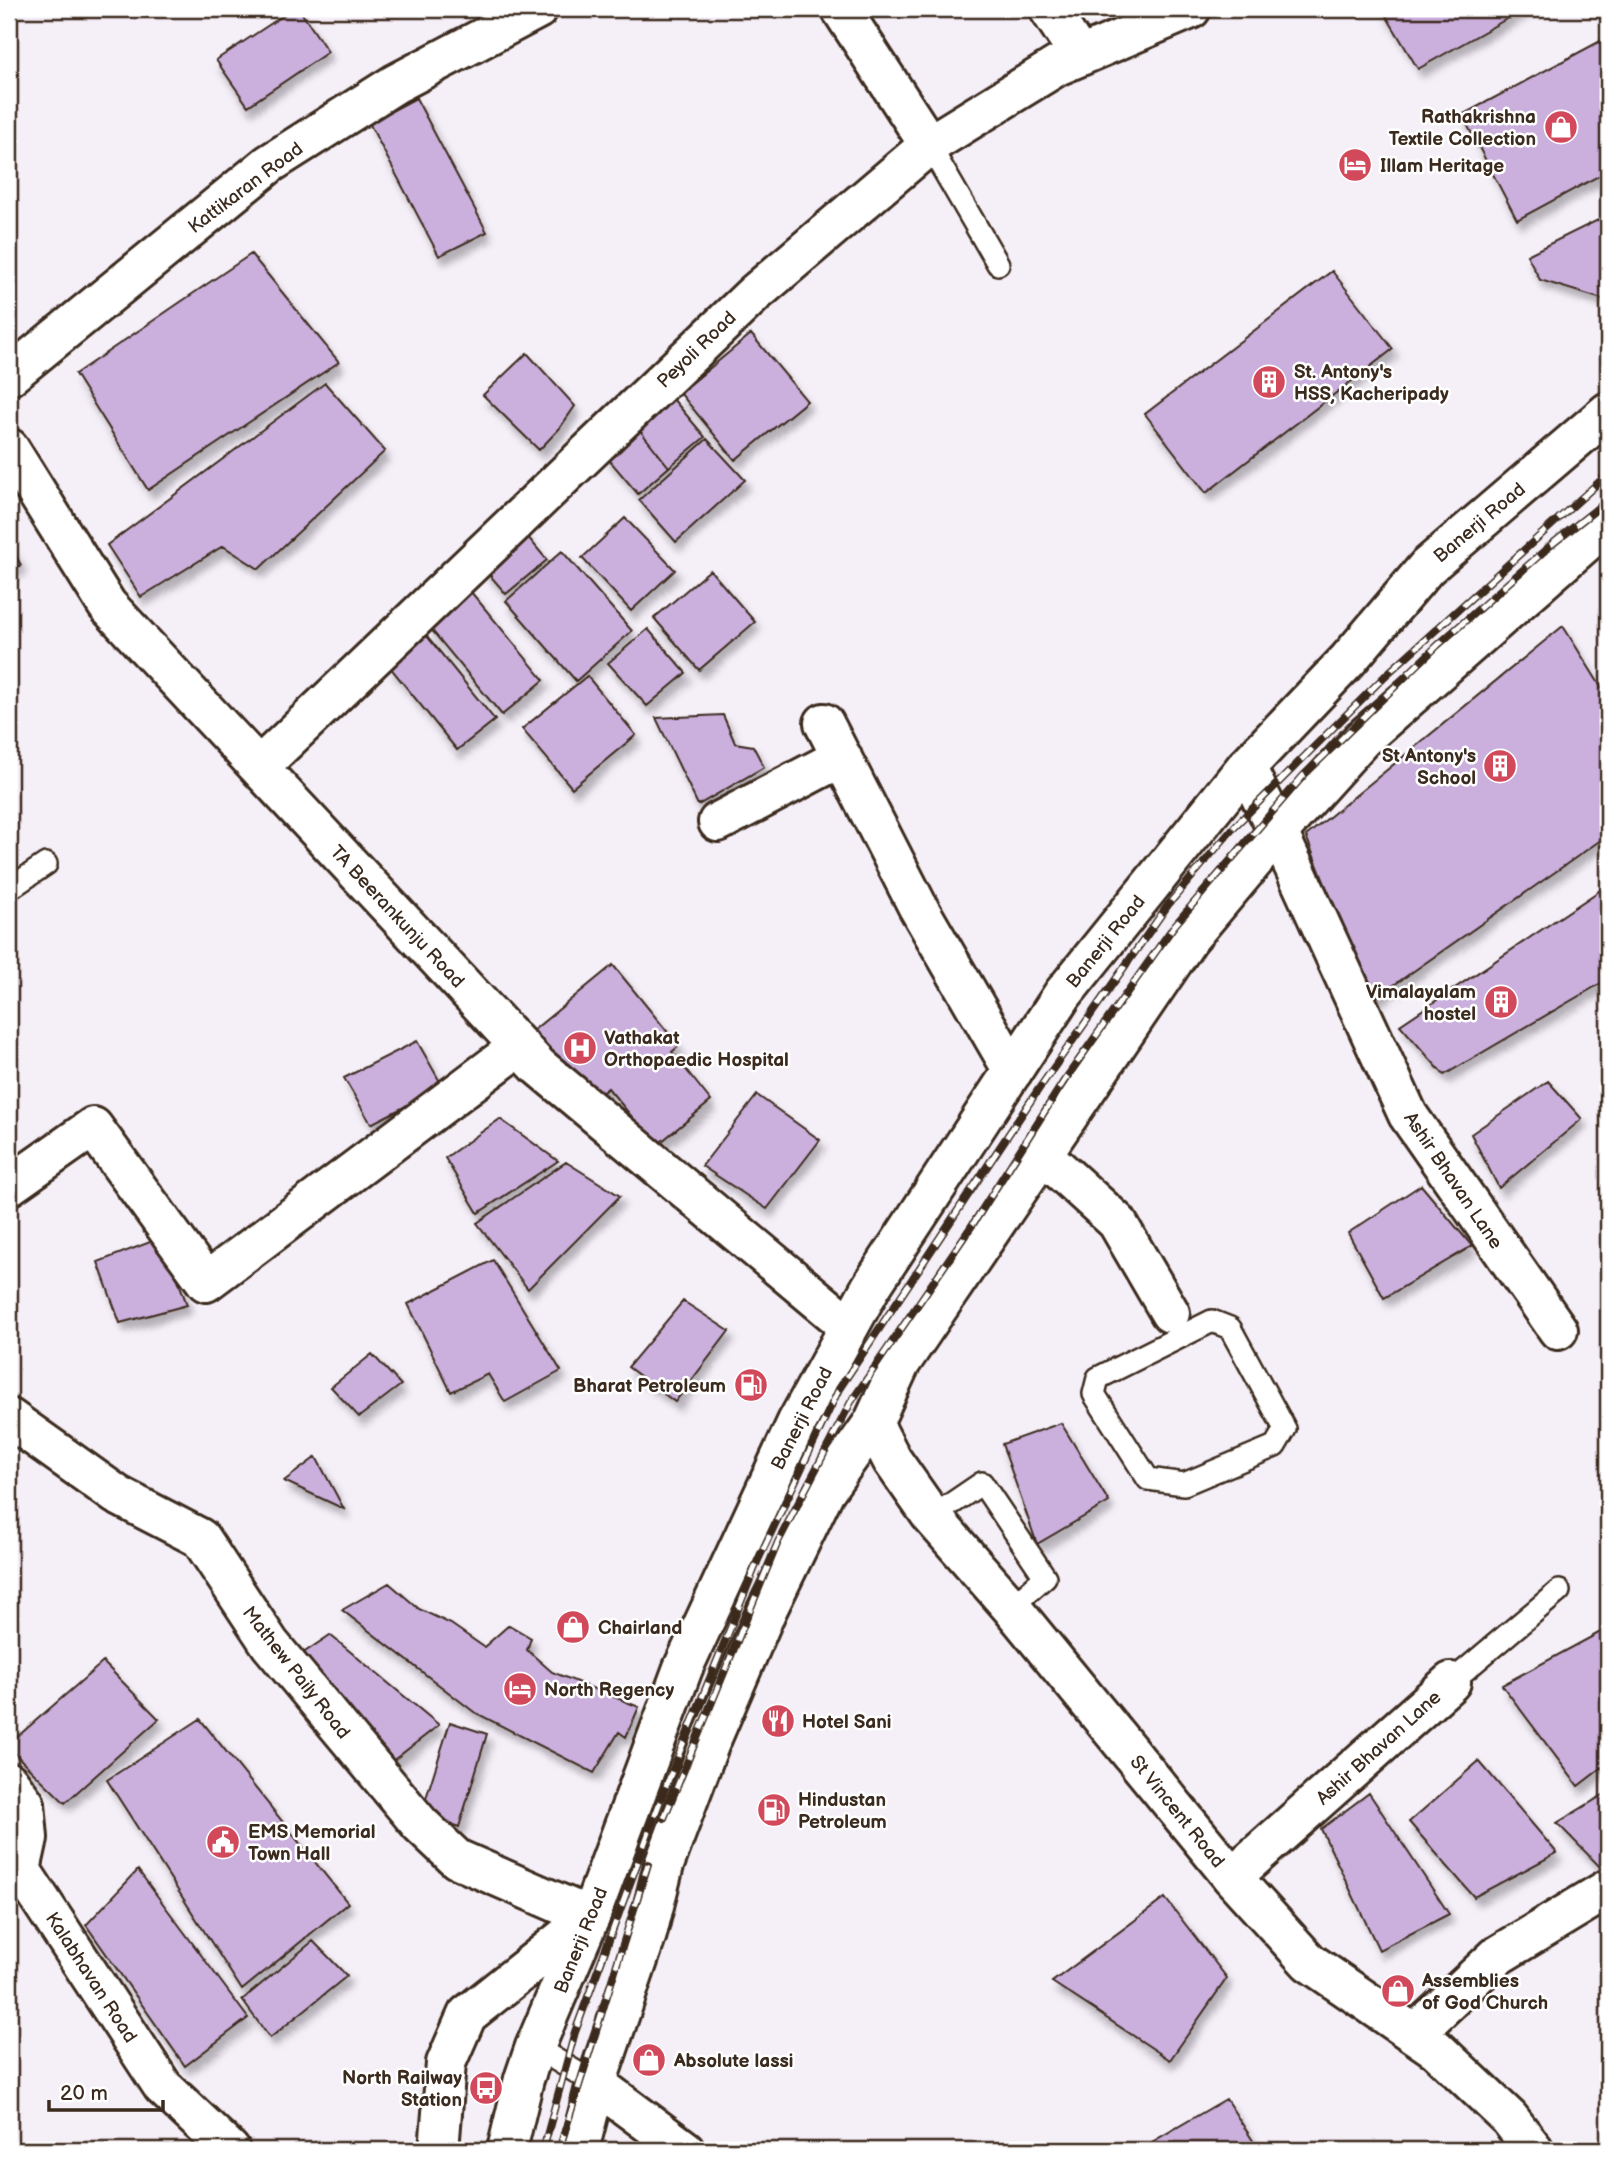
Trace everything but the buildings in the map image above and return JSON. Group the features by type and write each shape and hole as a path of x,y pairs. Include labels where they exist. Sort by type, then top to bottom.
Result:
{"street":[{"name":"Kattikaran Road","path":"9,376 269,164 395,84 538,9"},
{"path":"841,9 929,145"},
{"path":"1049,9 1080,56"},
{"name":"Peyoli Road","path":"259,767 754,294 929,145 1057,66 1191,9"},
{"name":"Banerji Road","path":"507,2150 524,2079 535,2047 590,1917 683,1668 797,1422 878,1276 1063,994 1246,767 1348,660 1427,567 1608,412"},
{"name":"TA Beerankunju Road","path":"9,448 107,605 538,1066 849,1326"},
{"path":"579,2150 596,2084 647,1934 664,1865 704,1757 766,1612 825,1491 873,1423 900,1364 1189,938 1278,832 1362,739 1608,523"},
{"path":"824,723 918,907 1013,1072"},
{"path":"718,822 842,757"},
{"path":"1246,767 1278,832"},
{"name":"Ashir Bhavan Lane","path":"1278,832 1408,1115 1558,1330"},
{"path":"9,1186 93,1127 205,1282 520,1046"},
{"path":"1042,1154 1117,1222 1177,1324"},
{"name":"Mathew Paily Road","path":"9,1418 117,1495 201,1538 270,1644 420,1824 457,1859 590,1917 647,1934"},
{"name":"St Vincent Road","path":"873,1423 892,1460 932,1517 1011,1607 1232,1877 1309,1962 1436,2049 1508,2118 1534,2150"},
{"name":"Ashir Bhavan Lane","path":"1232,1877 1451,1682"},
{"name":"Kalabhavan Road","path":"9,1782 25,1804 28,1838 21,1870 163,2087 230,2150"},
{"path":"1414,2034 1497,1956 1608,1889"},
{"path":"439,2150 446,2063 467,2015 590,1917"},
{"path":"596,2084 685,2150"}],"lane":[{"path":"929,145 998,264"},
{"path":"9,889 46,864"},
{"path":"1212,1321 1230,1328 1285,1429 1275,1446 1184,1484 1148,1479 1094,1394 1098,1378 1177,1324 1212,1321"},
{"path":"932,1517 982,1483 1045,1577 1011,1607"},
{"name":"Ashir Bhavan Lane","path":"1451,1682 1559,1591"},
{"path":"535,2047 596,2084"}],"railway":[{"path":"543,2150 575,2032 664,1791 758,1560 839,1389 1038,1090 1168,905 1235,826 1386,675 1608,474"},
{"path":"664,1818 778,1542 851,1402 973,1224 1064,1081 1174,926 1304,775 1438,645 1551,545 1608,500"},
{"path":"559,2150 648,1864"}],"place":[{"name":"Rathakrishna Textile Collection","path":"1561,127"},
{"name":"Illam Heritage","path":"1355,165"},
{"name":"St. Antony's HSS, Kacheripady","path":"1269,382"},
{"name":"St Antony's School","path":"1500,766"},
{"name":"Vimalayalam hostel","path":"1501,1002"},
{"name":"Vathakat Orthopaedic Hospital","path":"580,1048"},
{"name":"Bharat Petroleum","path":"751,1385"},
{"name":"Chairland","path":"573,1627"},
{"name":"North Regency","path":"520,1689"},
{"name":"Hotel Sani","path":"778,1721"},
{"name":"Hindustan Petroleum","path":"774,1810"},
{"name":"EMS Memorial Town Hall","path":"223,1842"},
{"name":"Assemblies of God Church","path":"1398,1991"},
{"name":"Absolute lassi","path":"649,2060"},
{"name":"North Railway Station","path":"486,2088"}]}
